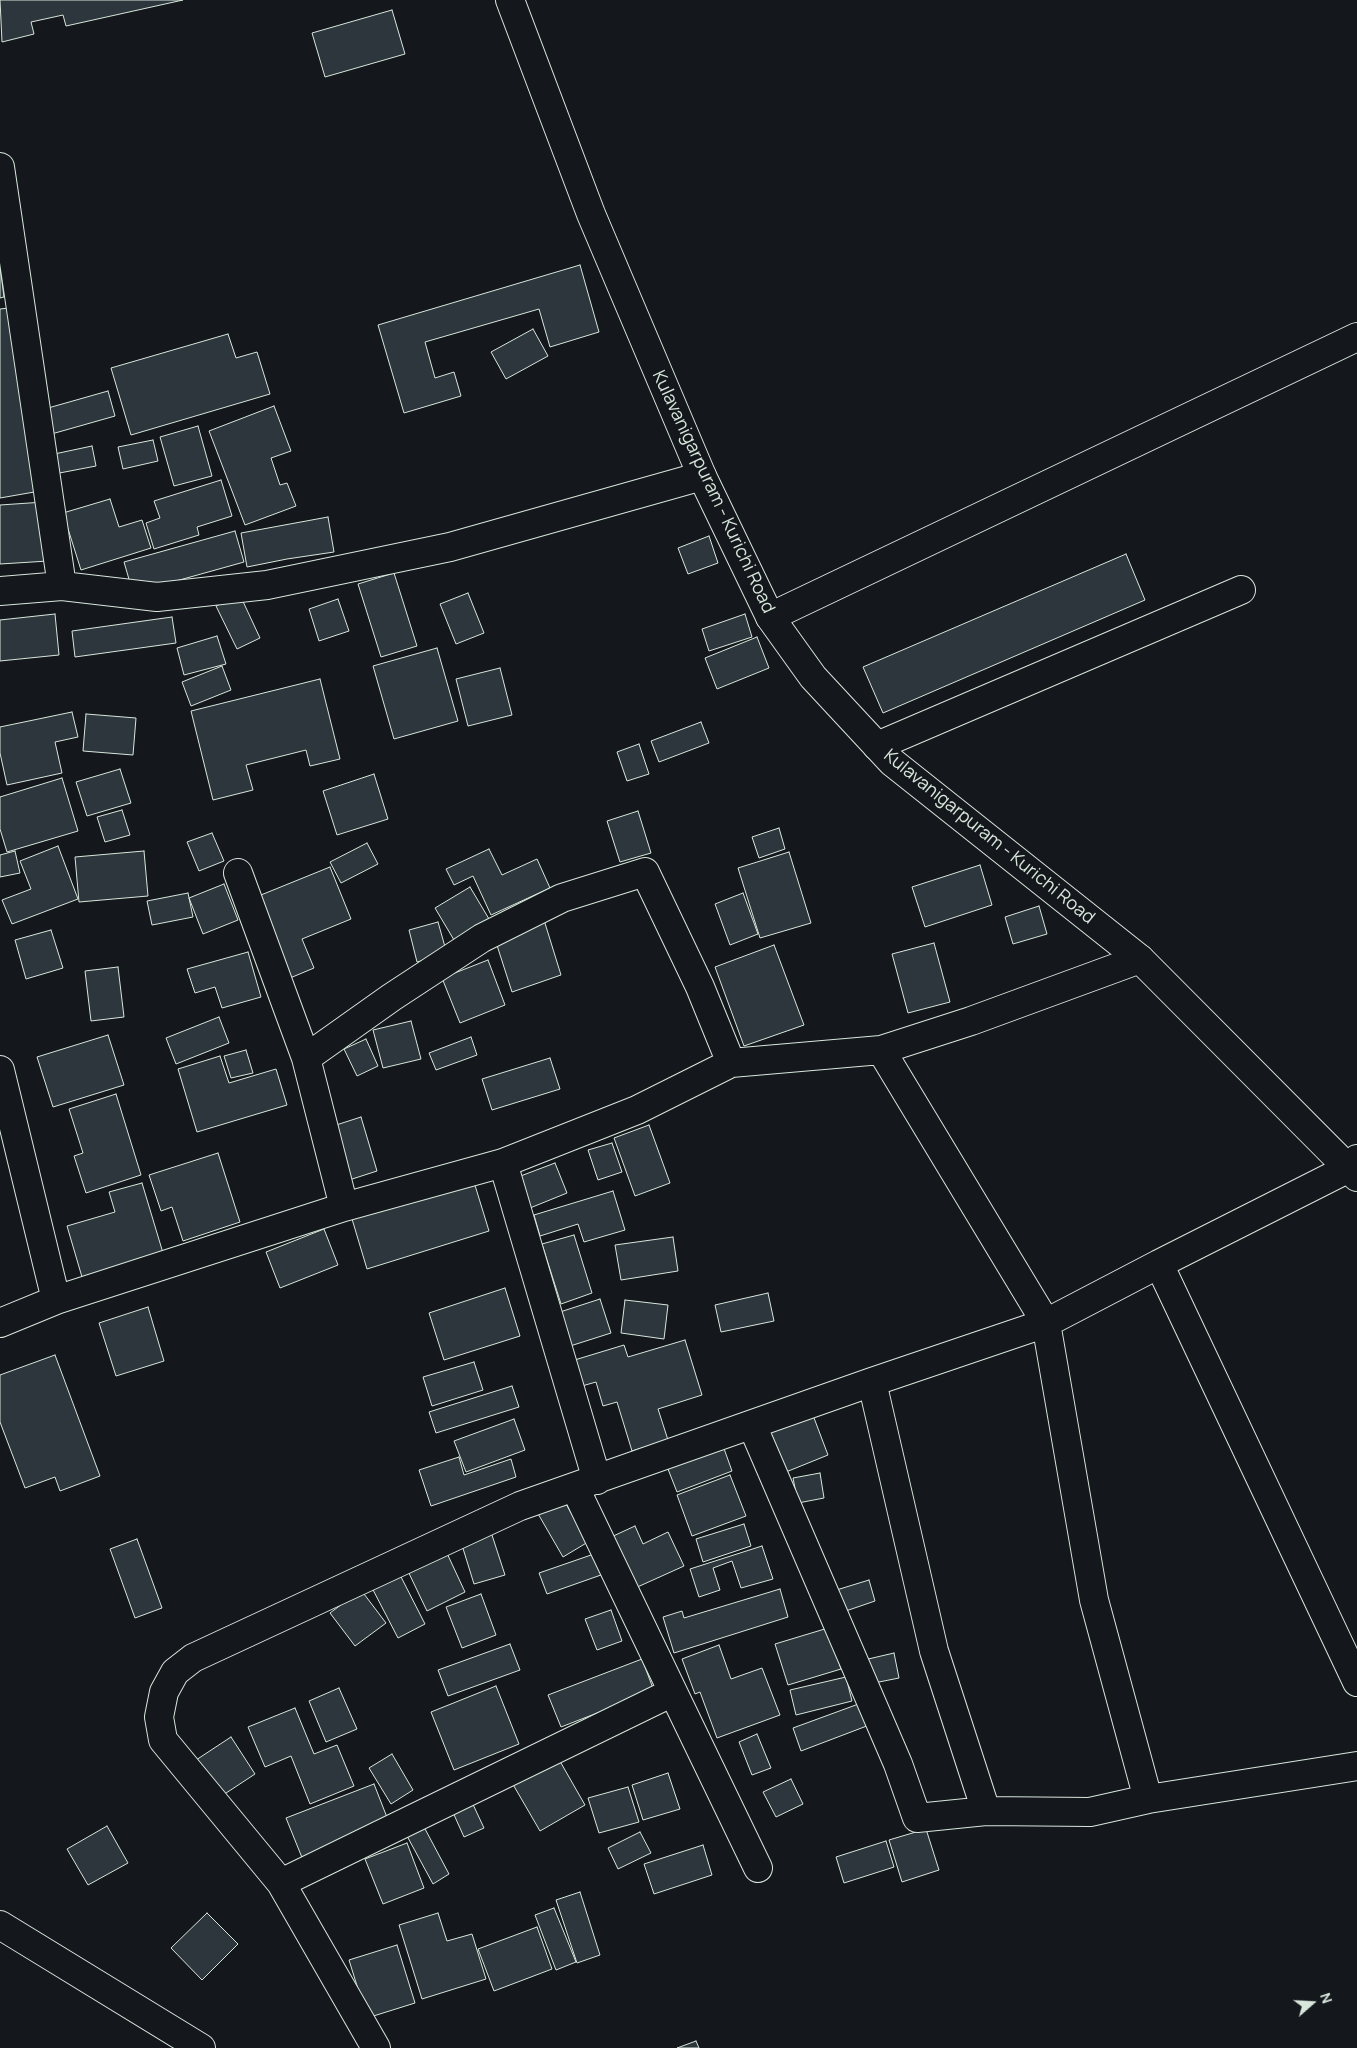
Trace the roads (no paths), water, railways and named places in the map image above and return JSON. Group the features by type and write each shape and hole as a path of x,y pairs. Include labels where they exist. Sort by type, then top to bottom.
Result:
{"street":[{"name":"Kulavanigarpuram - Kurichi Road","path":"510,0 591,214 702,476 770,617 813,677 892,762 1140,959 1354,1168"},
{"path":"0,167 62,586"},
{"path":"770,617 1357,337"},
{"path":"0,591 62,586 157,597 267,586 450,547 702,476"},
{"path":"877,746 1241,590"},
{"path":"306,1058 392,997 482,938 562,898 645,872 700,987 731,1063"},
{"path":"238,873 306,1058 344,1208"},
{"path":"0,1323 56,1300 344,1208 503,1163 637,1110 731,1063 881,1050 970,1021 1140,959"},
{"path":"881,1050 1046,1323 1094,1600 1148,1799"},
{"path":"0,1070 56,1300"},
{"path":"503,1163 586,1484 672,1692 758,1868"},
{"path":"376,2048 282,1883 162,1740 159,1717 164,1692 175,1672 193,1658 520,1506 1046,1323 1159,1264 1354,1168"},
{"path":"1159,1264 1357,1682"},
{"path":"872,1382 934,1651 986,1811"},
{"path":"752,1425 898,1764 917,1818 986,1811 1090,1812 1148,1799 1357,1766"},
{"path":"282,1883 672,1692"},
{"path":"0,1925 201,2048"}]}
